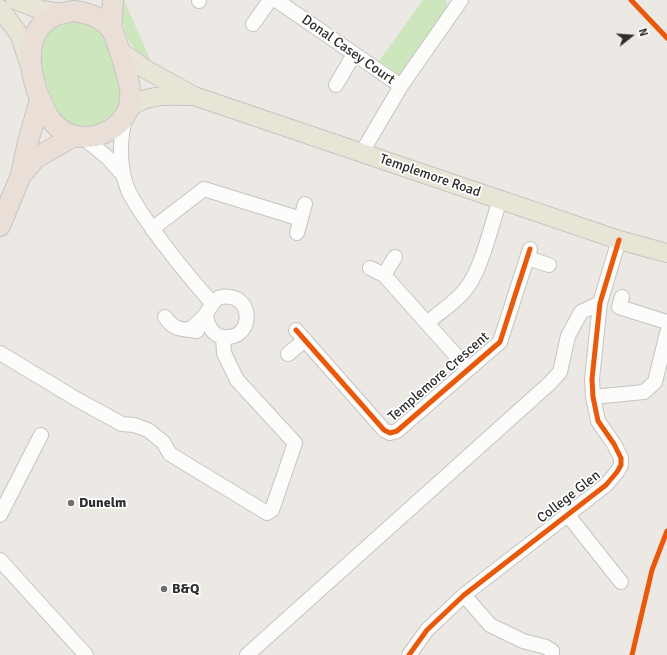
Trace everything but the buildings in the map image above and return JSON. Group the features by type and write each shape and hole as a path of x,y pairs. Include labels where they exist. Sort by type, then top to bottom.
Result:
{"highway":[{"path":"79,137 64,132 52,121 40,100 30,67 30,52 34,38 41,26 82,0"},
{"path":"21,175 36,158 79,137 103,133 119,123 127,113 130,101 129,81 111,30 113,0"},
{"path":"63,13 85,12 95,16 111,30"},
{"path":"0,226 21,175 28,142 40,100"}],"main road":[{"path":"15,0 41,10 63,13"},
{"path":"0,9 19,34 30,67"},
{"name":"Templemore Road","path":"119,50 145,69 194,96 619,240 667,253"},
{"name":"Templemore Road","path":"127,113 137,103 152,97 194,96"}],"street":[{"path":"253,24 270,0"},
{"name":"Donal Casey Court","path":"276,0 401,86"},
{"path":"362,152 401,86 451,7 461,0"},
{"path":"336,85 354,54"},
{"path":"1,352 78,400 122,424 134,425 148,430 163,442 170,454 267,513 272,510 295,443 237,380 224,353 220,336 209,326 209,308 188,276 152,229 134,201 124,176 121,135 127,113"},
{"path":"79,137 108,158 124,176"},
{"path":"152,229 204,189 301,219"},
{"path":"427,323 463,293 469,286 475,274 500,200"},
{"path":"297,233 305,204"},
{"name":"College Glen","path":"409,655 427,630 464,596 606,485 621,465 621,458 614,444 598,421 593,398 593,353 600,303 619,240"},
{"name":"Templemore Crescent","path":"288,354 301,335 384,430 390,433 397,431 500,342 528,253 549,265"},
{"path":"384,275 395,257"},
{"name":"Templemore Crescent","path":"370,268 384,275 468,369"},
{"path":"165,317 171,326 179,330 189,330 220,336 237,335 246,324 246,310 243,304 231,297 218,298 189,330"},
{"path":"622,297 619,308 667,322"},
{"path":"247,655 550,383 560,372 568,336 581,312 600,303"},
{"path":"593,398 644,392 655,382 667,333"},
{"path":"0,515 41,435"},
{"name":"College Glen","path":"567,514 621,582"},
{"path":"0,560 86,655"},
{"path":"464,596 490,625 522,641 546,647 552,651 552,655"}],"green space":[{"path":"120,0 124,0 153,66 132,45 124,29 120,11"},
{"path":"423,0 446,0 447,7 402,77 379,61"},
{"path":"74,21 91,25 101,31 107,39 124,96 114,120 87,130 71,124 58,114 52,102 42,65 42,46 45,38 61,25"}],"cycle path":[{"path":"631,0 667,38"},
{"path":"409,655 427,630 464,595 606,485 621,465 621,458 614,444 598,421 593,397 592,379 600,303 619,240"},
{"path":"296,330 384,430 390,433 397,431 500,342 530,249"},
{"path":"632,655 652,570 667,531"}],"place":[{"name":"Dunelm","path":"71,503"},
{"name":"B&Q","path":"164,589"}]}
